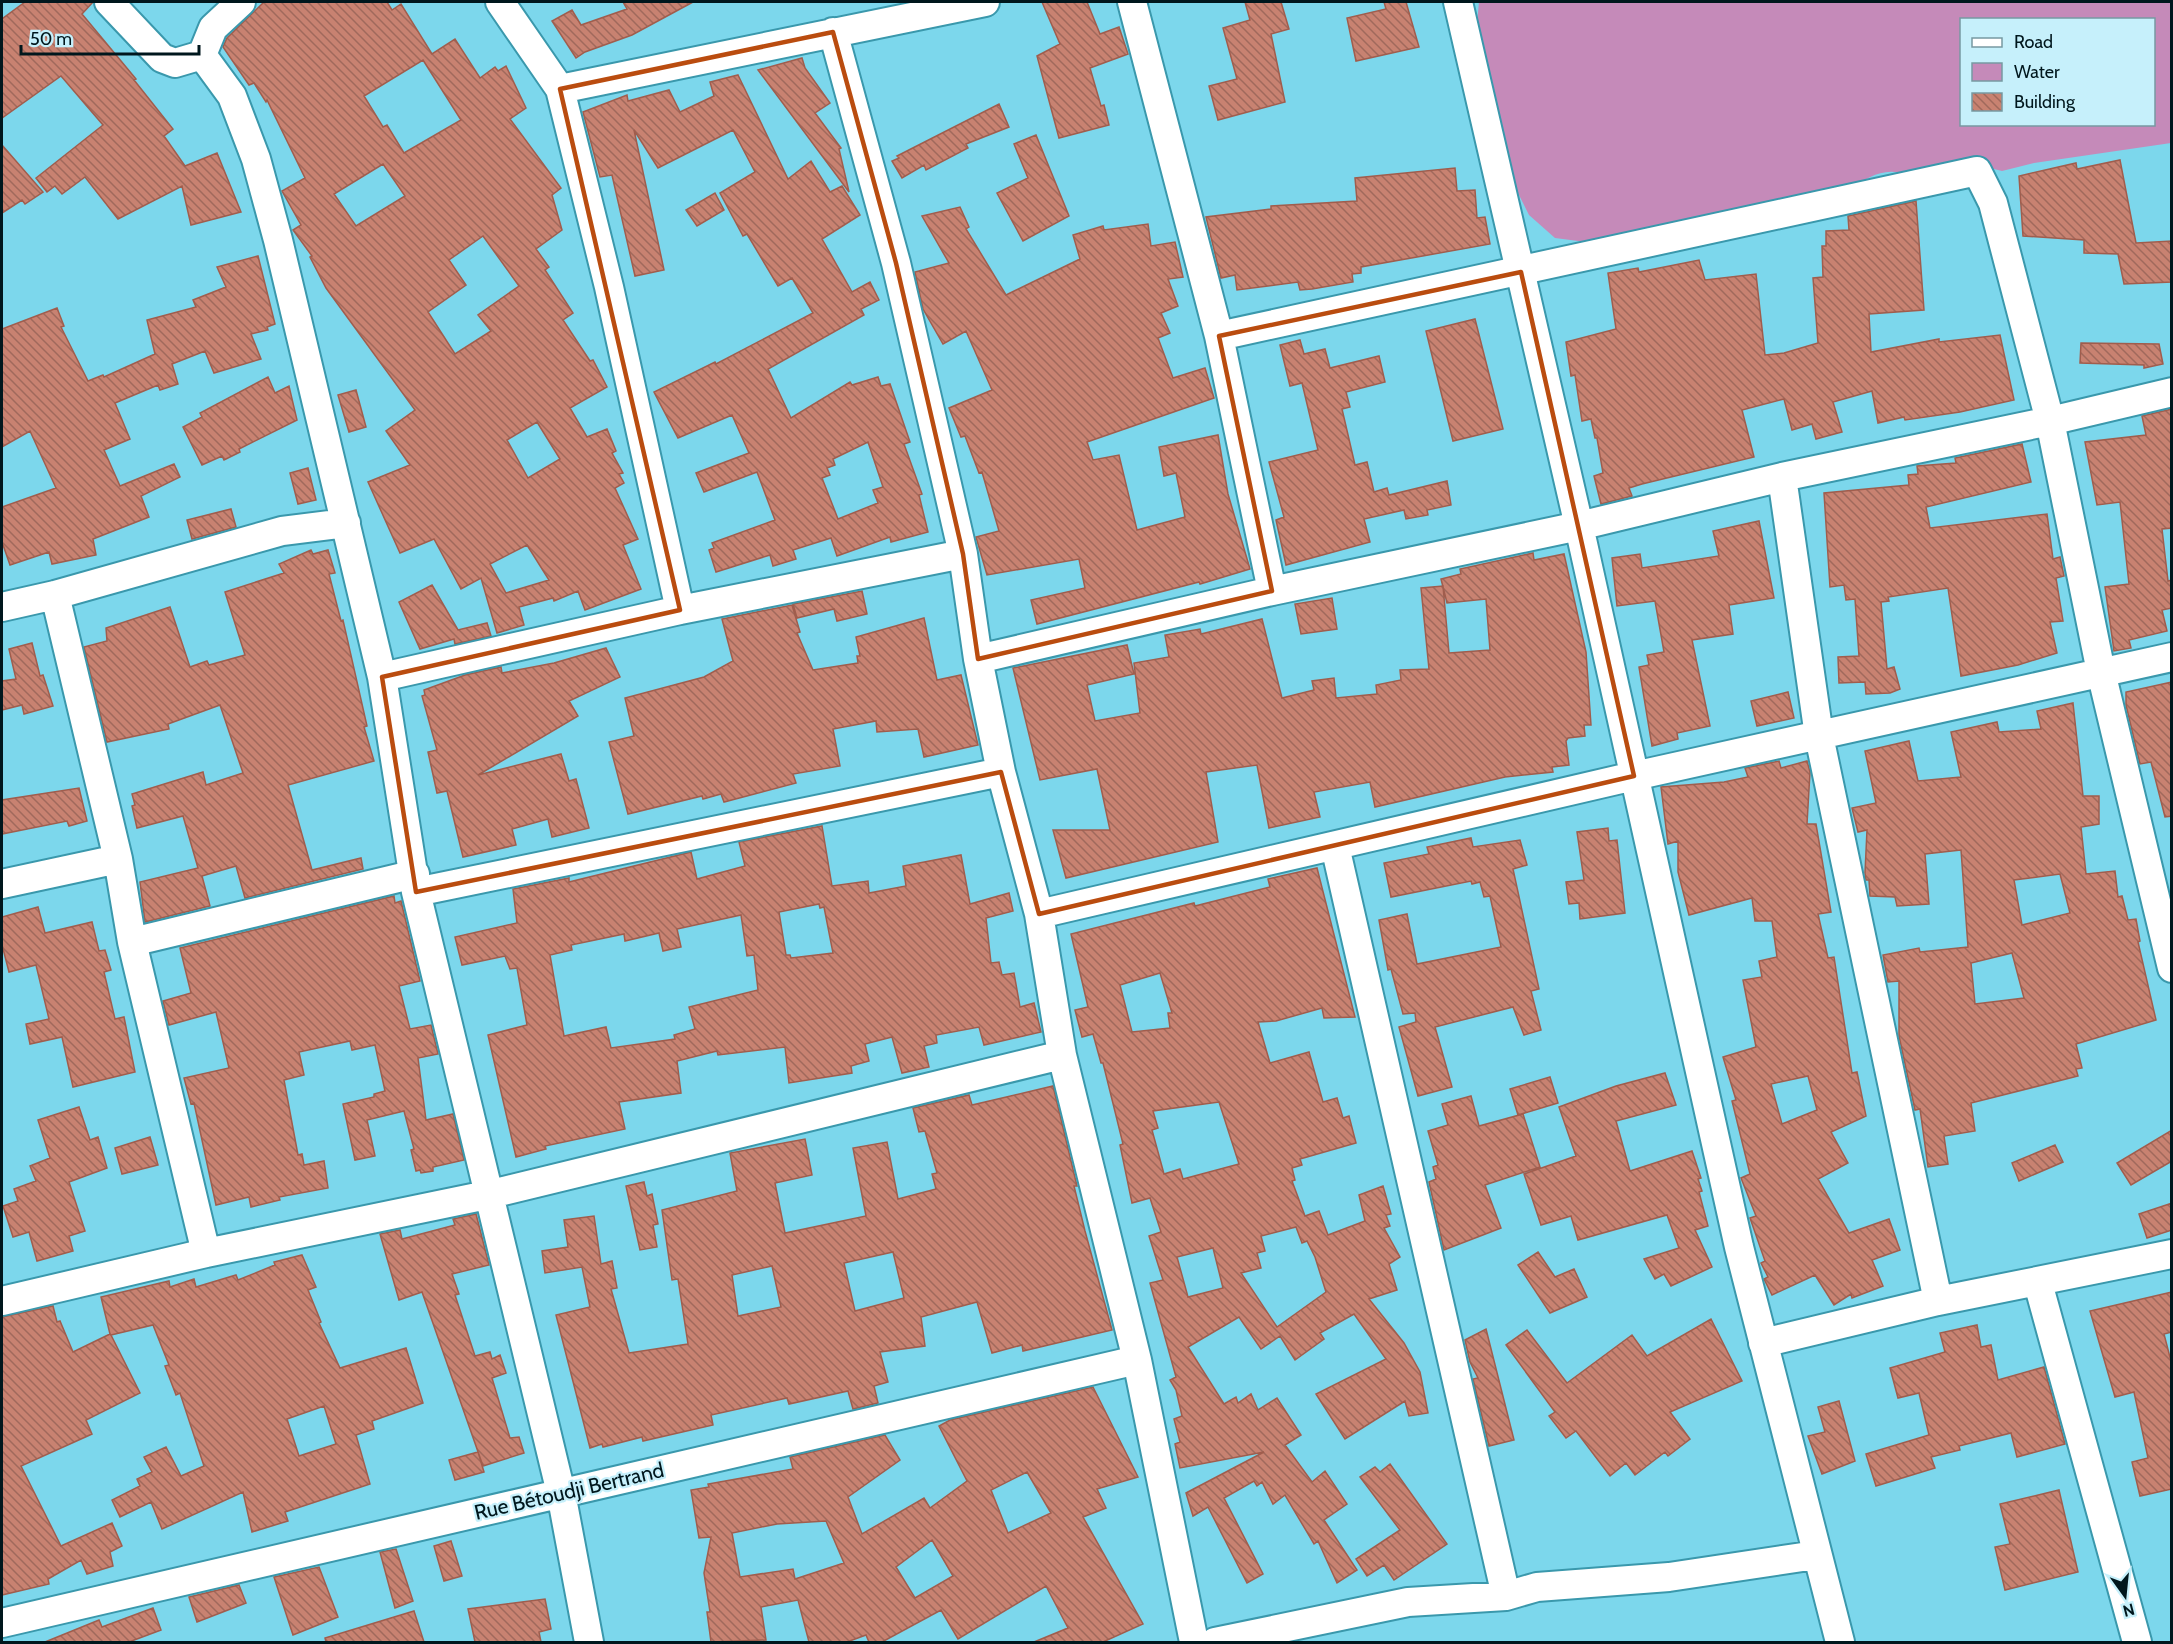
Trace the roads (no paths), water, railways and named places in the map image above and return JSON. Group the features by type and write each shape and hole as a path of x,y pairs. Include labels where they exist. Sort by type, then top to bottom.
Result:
{"street":[{"path":"109,2 162,58 175,63 202,55"},
{"path":"202,55 213,28 241,2"},
{"path":"500,2 560,89 609,287 680,610"},
{"path":"560,89 985,2"},
{"path":"1132,2 1219,336 1272,591"},
{"path":"1458,2 1579,526 1739,1247 1840,1642"},
{"path":"832,32 896,263 963,554 978,659 1000,772 1039,914 1062,1055 1137,1359 1194,1642"},
{"path":"202,55 232,96 256,159 346,523 382,677 415,883 487,1196 561,1493 589,1642"},
{"path":"1219,336 1977,171 1993,203 2050,421 2101,672 2172,968"},
{"path":"978,659 1272,591 1579,526 1782,477 2050,421 2172,392"},
{"path":"1782,477 1819,736 1938,1301"},
{"path":"2,607 55,595 282,531 346,523"},
{"path":"382,677 680,610 963,554"},
{"path":"55,595 118,859 132,942 206,1253"},
{"path":"1039,914 1634,776 2172,657"},
{"path":"132,942 415,883 1000,772"},
{"path":"1335,846 1506,1596"},
{"path":"2,884 118,859"},
{"path":"2,1301 206,1253 487,1196 1062,1055"},
{"path":"1763,1343 1938,1301 2038,1283 2172,1254"},
{"path":"2038,1283 2137,1642"},
{"name":"Rue Bétoudji Bertrand","path":"2,1623 1137,1359"},
{"path":"1215,1642 1408,1602 1506,1596 1537,1587 1669,1577 1816,1555"}],"water":[{"path":"1479,2 2171,2 2171,143 2034,163 2002,171 1970,163 1905,174 1883,173 1850,188 1586,242 1555,238 1529,215 1508,173 1476,34"}]}
